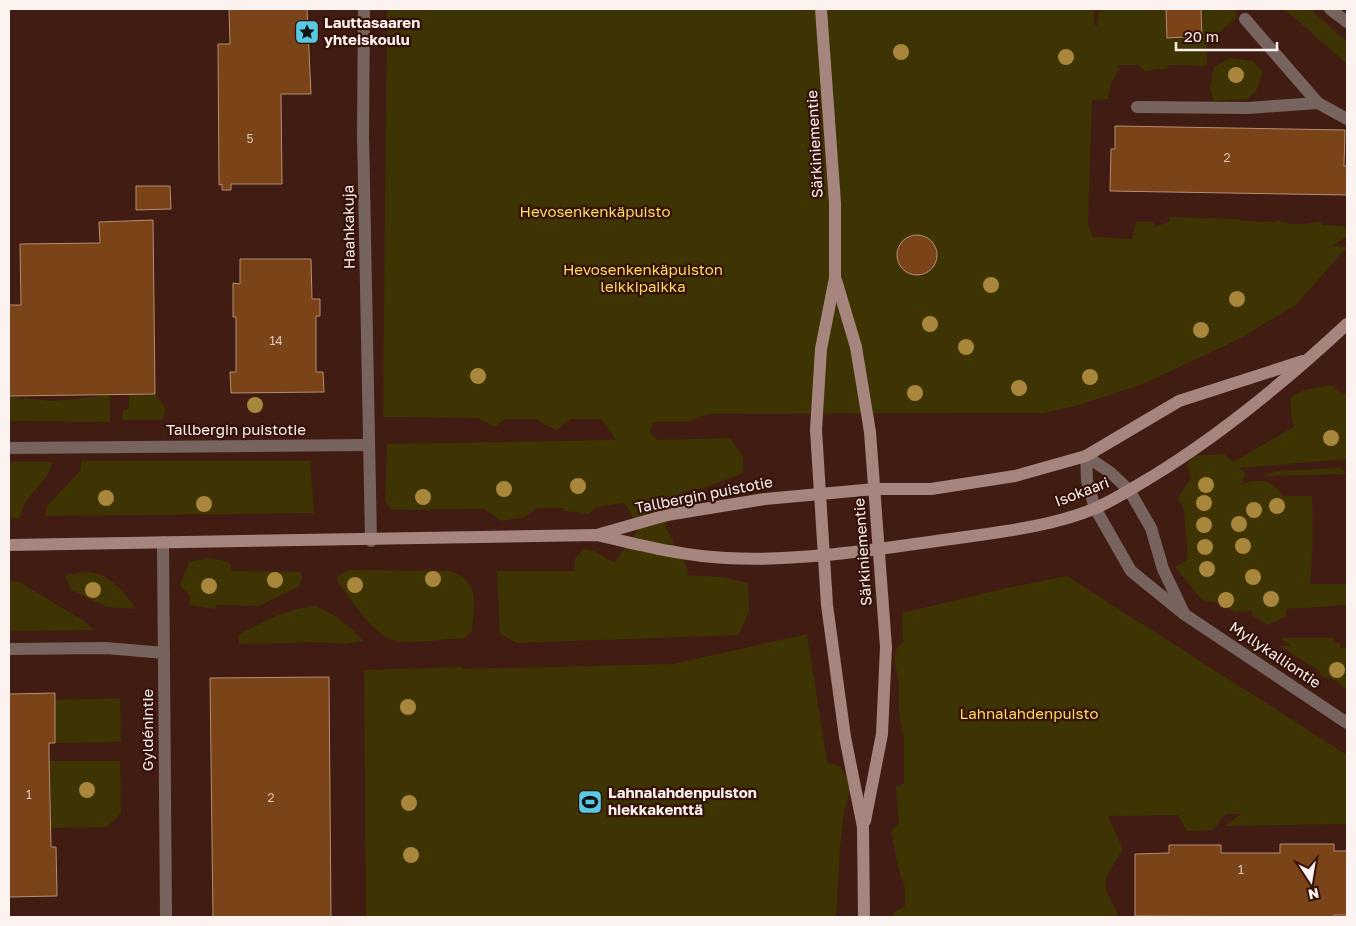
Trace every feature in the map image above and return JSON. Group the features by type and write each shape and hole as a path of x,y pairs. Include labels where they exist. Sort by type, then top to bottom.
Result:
{"street":[{"name":"Haahkakuja","path":"364,9 363,134 368,445"},
{"name":"Särkiniementie","path":"821,9 835,203 835,278 821,349 816,409 819,494 827,604 844,736 863,827 864,917"},
{"path":"1330,9 1347,22"},
{"path":"1245,19 1318,103 1347,119"},
{"path":"1137,107 1247,108 1318,103"},
{"name":"Särkiniementie","path":"835,278 856,347 870,432 886,647 882,734 863,827"},
{"name":"Isokaari","path":"824,555 1000,532 1061,519 1095,508 1129,490 1198,448 1310,359 1347,324"},
{"name":"Isokaari","path":"819,494 874,489 931,489 1015,476 1086,456 1180,401 1310,359"},
{"name":"Tallbergin puistotie","path":"9,448 368,445"},
{"path":"368,445 371,540"},
{"path":"1086,456 1111,473 1129,490 1151,528 1163,569 1184,614"},
{"name":"Myllykalliontie","path":"1086,456 1087,481 1095,508 1131,572 1184,614 1347,723"},
{"name":"Tallbergin puistotie","path":"597,535 667,515 765,499 819,494"},
{"name":"Tallbergin puistotie","path":"9,545 597,535 674,552 726,558 824,555"},
{"name":"Gyldénintie","path":"163,542 166,917"},
{"path":"9,649 106,648 164,653"}],"green space":[{"name":"Hevosenkenkäpuisto","path":"387,9 1094,9 1094,24 1097,26 1099,9 1235,9 1237,17 1214,37 1207,34 1207,66 1168,65 1168,68 1144,71 1139,65 1118,65 1119,70 1111,82 1108,99 1092,100 1088,224 1093,237 1132,239 1136,222 1153,222 1154,227 1169,222 1170,217 1274,222 1278,220 1293,224 1321,221 1322,225 1343,226 1347,229 1347,236 1333,246 1347,247 1296,305 1235,341 1143,384 1076,406 1042,413 708,414 686,422 653,422 650,433 657,440 730,438 743,456 743,473 707,487 683,492 681,507 665,526 688,569 687,575 722,577 748,583 749,611 739,635 517,643 500,634 497,571 574,571 575,559 583,549 595,551 614,563 639,529 625,503 595,507 589,514 565,511 563,508 537,508 525,517 502,521 484,509 392,510 385,501 387,444 616,440 601,419 571,419 557,430 543,424 538,419 505,419 495,427 478,418 383,417"},
{"path":"1284,9 1310,9 1347,42 1347,64"},
{"path":"1230,58 1253,61 1263,72 1256,91 1248,99 1214,101 1210,88 1214,67"},
{"path":"1331,385 1343,395 1347,392 1347,459 1239,468 1246,474 1241,485 1259,481 1270,483 1283,496 1312,496 1313,538 1310,584 1347,584 1347,605 1286,609 1286,616 1268,625 1253,616 1252,611 1234,612 1224,604 1202,600 1175,567 1188,560 1184,510 1178,498 1191,478 1187,465 1193,456 1224,454 1233,462 1294,427 1291,413 1291,397 1305,390"},
{"path":"155,394 166,410 162,420 122,420 123,410 129,409 129,395"},
{"path":"110,395 110,422 9,421 9,397 53,401"},
{"path":"81,461 310,461 314,513 45,516 47,506 81,470"},
{"path":"9,462 52,462 46,477 25,503 20,518 9,519"},
{"path":"1341,468 1347,474 1260,476 1279,471"},
{"path":"209,558 229,562 232,571 300,572 302,577 300,586 259,606 217,605 215,609 189,605 190,596 180,585 189,562"},
{"path":"347,570 450,571 460,575 471,587 473,595 472,631 465,638 412,642 388,639 362,615 336,578"},
{"path":"86,572 95,573 109,579 137,609 107,607 71,590 65,575"},
{"name":"Lahnalahdenpuisto","path":"1067,576 1347,755 1347,824 1224,826 1241,814 1226,814 1213,830 1187,831 1178,815 1108,816 1123,849 1110,870 1106,883 1106,889 1119,917 894,917 893,913 905,906 905,885 900,875 891,831 899,823 896,787 904,784 904,740 899,713 899,683 894,659 898,646 903,643 902,613 1002,589"},
{"path":"9,581 19,582 81,619 94,630 9,631"},
{"path":"316,606 342,621 363,641 343,644 323,642 239,644 238,636 266,620 295,609"},
{"path":"807,634 827,762 840,767 852,784 844,813 840,846 836,917 366,917 364,670 673,664"},
{"path":"1281,638 1333,638 1334,642 1339,643 1341,648 1347,648 1347,690 1339,683 1323,677 1318,670 1280,646 1291,646"},
{"path":"120,698 121,742 55,743 55,700"},
{"path":"49,761 120,761 121,813 107,827 50,828"}],"building":[{"path":"229,9 307,9 311,94 281,94 282,184 231,184 231,190 222,190 222,184 219,185 218,44 230,44"},
{"path":"1166,9 1201,9 1202,36 1167,38"},
{"path":"1115,126 1345,130 1344,166 1347,166 1347,195 1110,191 1111,149 1115,149"},
{"path":"136,186 170,186 171,209 136,210"},
{"path":"153,220 155,394 9,396 9,305 21,305 20,244 100,243 99,222"},
{"path":"921,235 928,238 934,244 937,255 936,263 928,272 921,275 913,275 906,272 898,263 897,251 900,244 909,236"},
{"path":"240,259 311,259 312,299 320,299 320,316 316,316 316,372 323,372 324,392 231,393 230,372 236,372 236,317 233,317 233,283 240,284"},
{"path":"329,677 331,917 213,917 210,678"},
{"path":"55,693 55,743 49,743 49,753 51,847 56,847 57,896 9,897 9,694"},
{"path":"1280,844 1334,844 1334,851 1347,851 1347,915 1334,915 1334,917 1135,916 1135,854 1169,853 1169,845 1221,845 1221,853 1280,853"}],"place":[{"name":"Lauttasaaren yhteiskoulu","path":"307,32"},
{"name":"Lahnalahdenpuiston hiekkakenttä","path":"590,802"}],"park label":[{"name":"Hevosenkenkäpuiston leikkipaikka","path":"643,278"}]}
